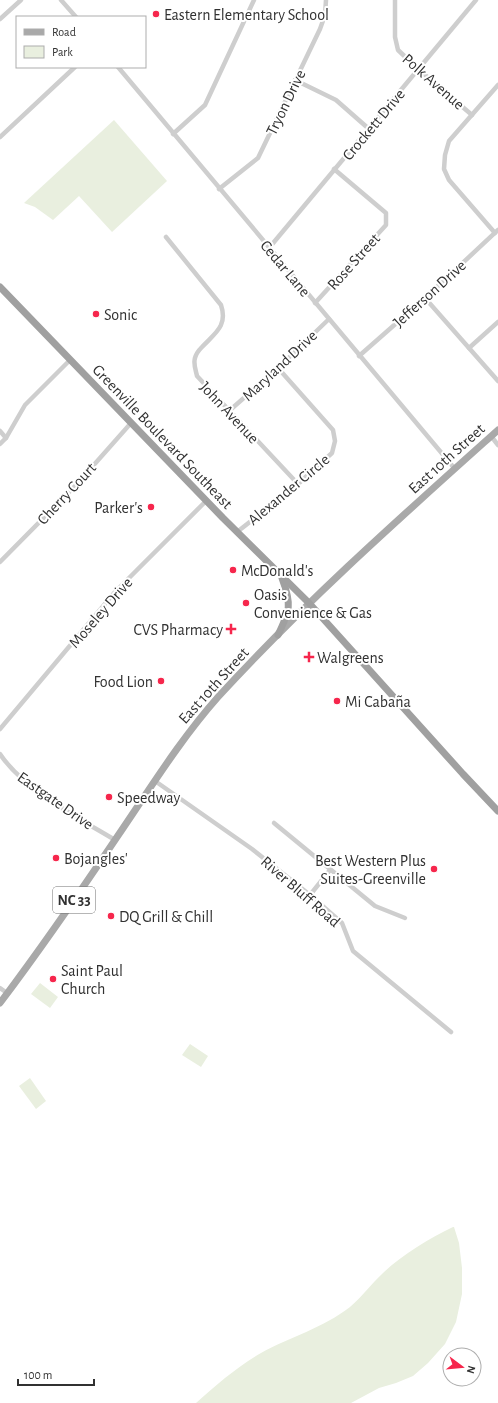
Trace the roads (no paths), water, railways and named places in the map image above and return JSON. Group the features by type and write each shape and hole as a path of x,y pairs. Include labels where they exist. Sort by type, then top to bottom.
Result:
{"highway":[{"name":"Greenville Boulevard Southeast","path":"0,287 206,502 309,603 498,811"},
{"path":"278,635 285,621 289,602 282,576"}],"main road":[{"name":"East 10th Street","path":"0,1003 115,840 155,780 186,737 217,698 309,603 498,430"}],"street":[{"path":"0,19 21,0"},
{"path":"61,0 75,16"},
{"path":"173,134 205,105 254,0"},
{"name":"Tryon Drive","path":"219,189 258,158 320,28 325,14 326,0"},
{"name":"Polk Avenue","path":"395,0 395,37 398,50 418,69 472,114"},
{"name":"Crockett Drive","path":"269,248 476,0"},
{"path":"0,137 74,68"},
{"name":"Cedar Lane","path":"119,68 455,469"},
{"path":"295,80 336,100 369,129"},
{"path":"497,231 449,180 444,169 445,155 449,141 498,85"},
{"name":"Rose Street","path":"315,303 386,225 386,213 334,169"},
{"name":"Jefferson Drive","path":"359,356 425,298 497,231"},
{"name":"John Avenue","path":"166,237 221,305 224,312 224,321 198,352 195,358 197,376 298,484"},
{"path":"425,298 498,381"},
{"name":"Maryland Drive","path":"229,411 278,368 329,319"},
{"path":"469,348 498,322"},
{"path":"0,444 6,438 25,405 70,360"},
{"name":"Alexander Circle","path":"237,532 298,484 332,453 335,441 333,430 278,368"},
{"name":"Cherry Court","path":"0,562 83,478 131,423"},
{"path":"0,431 6,438"},
{"path":"491,436 498,445"},
{"name":"Moseley Drive","path":"0,729 115,592 206,502"},
{"name":"Eastgate Drive","path":"0,754 18,774 39,792 115,840"},
{"name":"River Bluff Road","path":"155,780 252,849 310,895 342,923 353,950 451,1032"},
{"path":"274,823 375,906 405,918"},
{"path":"310,895 330,870"},
{"path":"0,988 7,993"}],"place":[{"name":"Eastern Elementary School","path":"156,14"},
{"name":"Sonic","path":"96,314"},
{"name":"Parker's","path":"151,507"},
{"name":"McDonald's","path":"233,570"},
{"name":"Oasis Convenience & Gas","path":"246,603"},
{"name":"CVS Pharmacy","path":"231,629"},
{"name":"Walgreens","path":"309,657"},
{"name":"Food Lion","path":"161,681"},
{"name":"Mi Cabaña","path":"337,701"},
{"name":"Speedway","path":"109,797"},
{"name":"Bojangles'","path":"56,858"},
{"name":"Best Western Plus Suites-Greenville","path":"434,869"},
{"name":"DQ Grill & Chill","path":"111,916"},
{"name":"Saint Paul Church","path":"53,979"}]}
